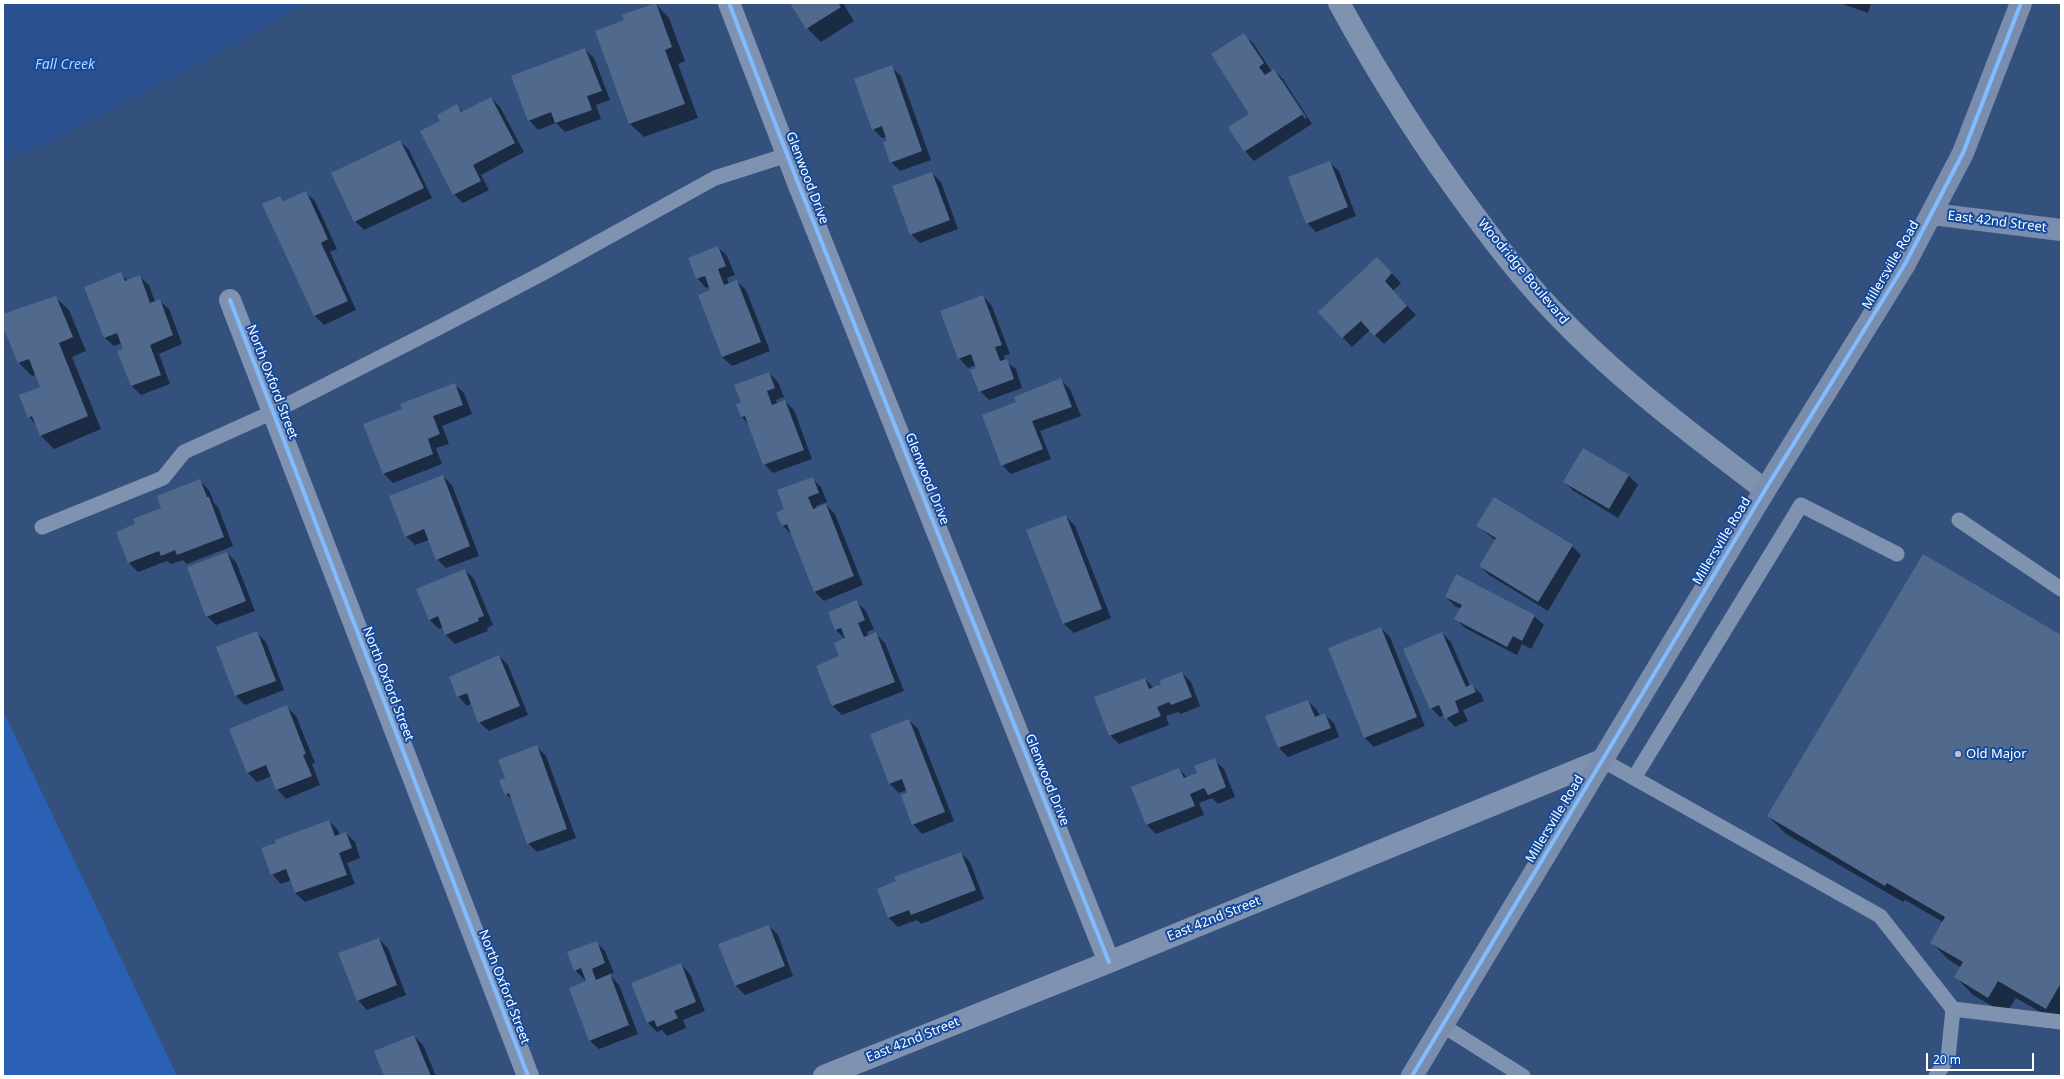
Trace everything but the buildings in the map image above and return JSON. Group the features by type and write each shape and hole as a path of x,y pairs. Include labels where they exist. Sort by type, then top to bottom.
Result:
{"street":[{"name":"Glenwood Drive","path":"728,3 787,155 1109,962"},
{"name":"Woodridge Boulevard","path":"1338,3 1371,62 1415,132 1490,235 1525,279 1559,318 1632,387 1765,490"},
{"name":"Millersville Road","path":"1412,1076 1765,490 1905,264 1963,153 2021,3"},
{"name":"East 42nd Street","path":"1932,214 2061,230"},
{"name":"North Oxford Street","path":"230,300 528,1076"},
{"name":"East 42nd Street","path":"824,1076 1109,962 1602,760"}],"lane":[{"path":"42,528 163,478 184,452 273,412 543,273 715,178 787,155"},
{"path":"1634,778 1801,505 1897,554"},
{"path":"1959,520 2061,589"},
{"path":"1602,760 1880,916 1953,1009 1948,1058 1936,1076"},
{"path":"1953,1009 2061,1022"},
{"path":"1442,1025 1523,1076"}],"shaded area":[{"path":"3,711 177,1076 3,1076"}],"water":[{"name":"Fall Creek","path":"3,3 306,3 235,44 53,141 3,161"}],"cycle path":[{"path":"729,3 798,183 1109,962"},
{"path":"1412,1076 1765,490 1905,264 1963,153 2021,3"},
{"path":"230,300 528,1076"}],"place":[{"name":"Old Major","path":"1958,754"}]}
